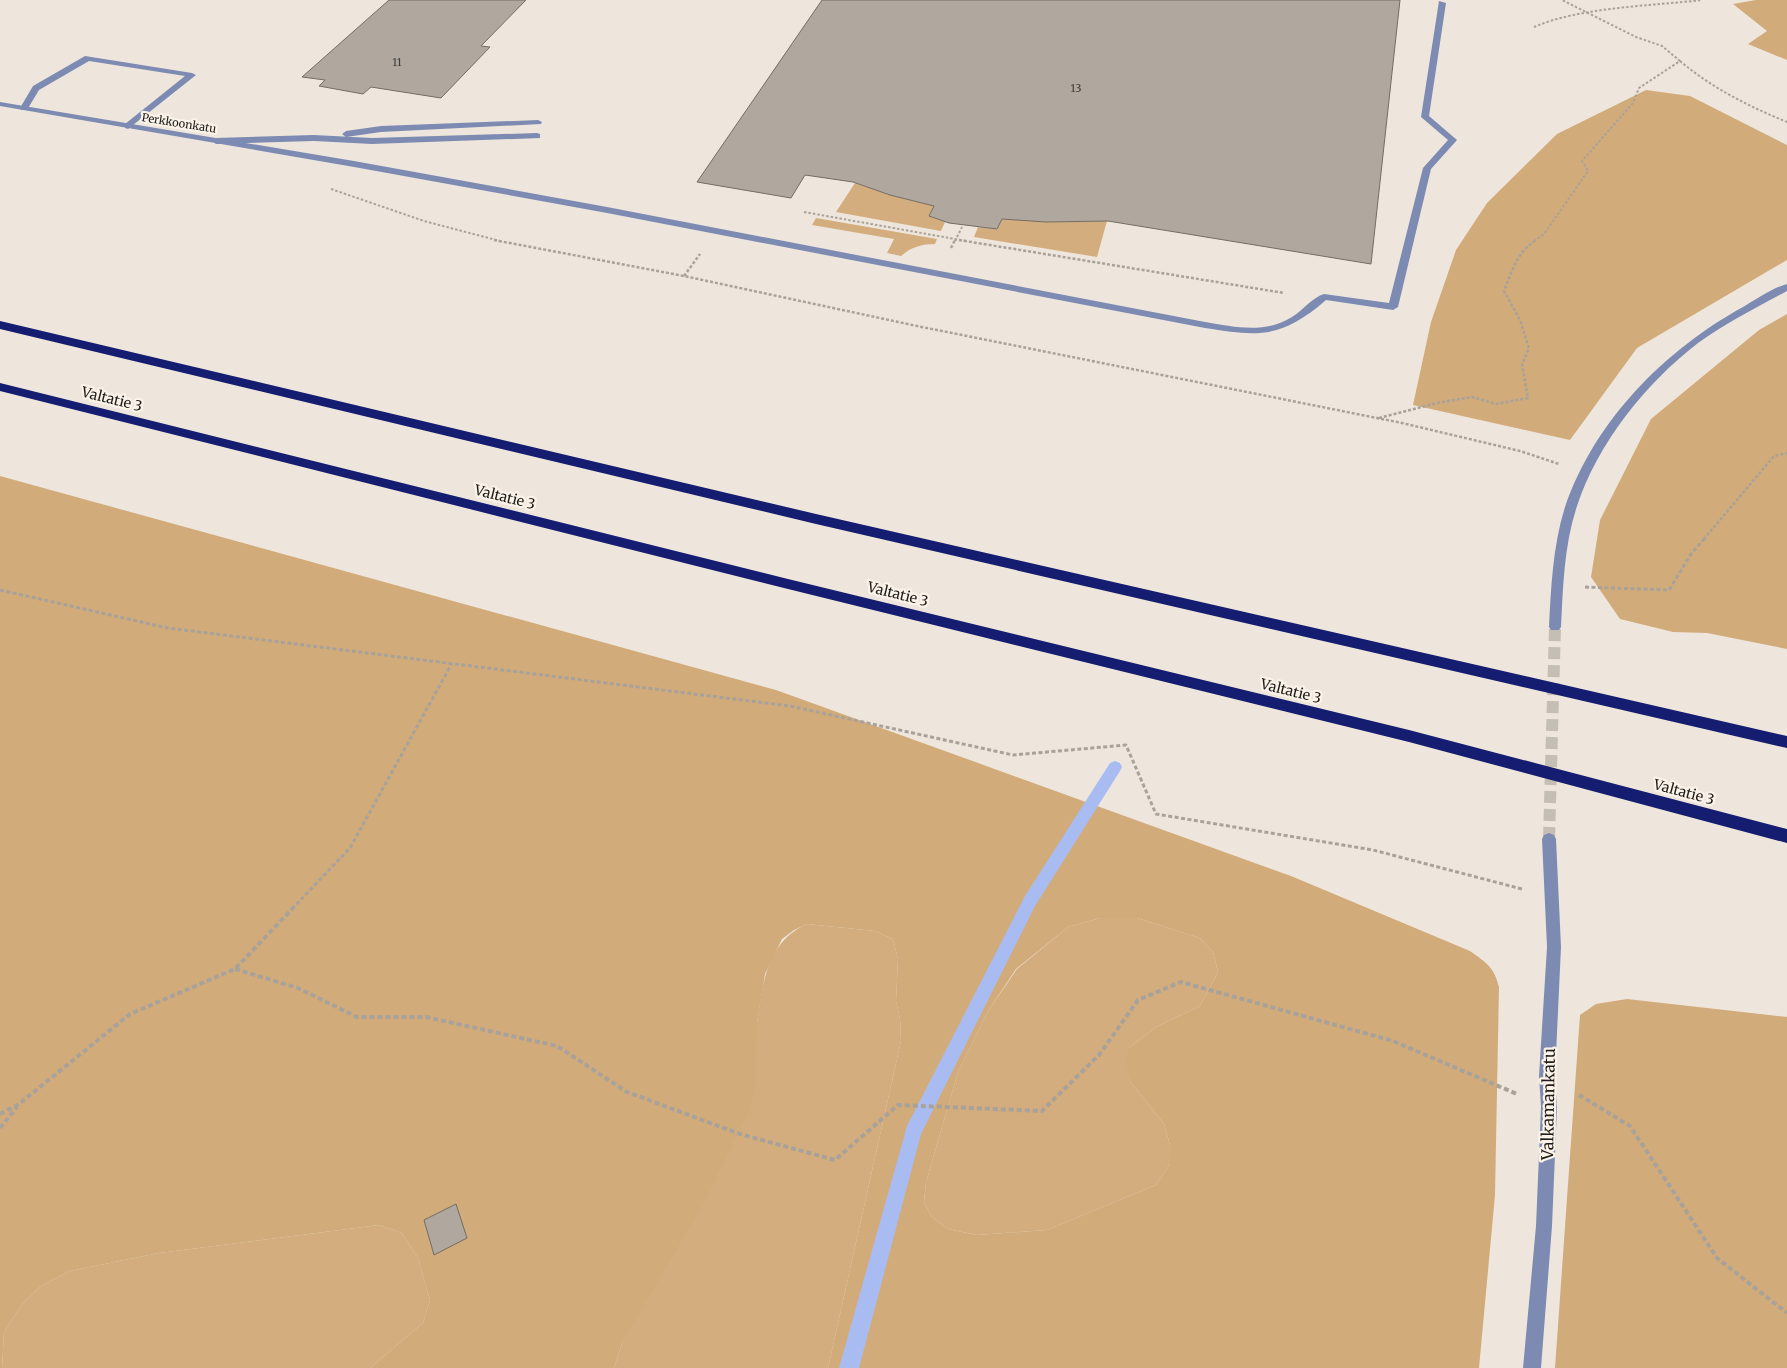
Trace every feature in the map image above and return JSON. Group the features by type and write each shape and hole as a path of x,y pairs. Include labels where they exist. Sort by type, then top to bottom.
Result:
{"highway":[{"path":"0,324 846,526 1787,742"},
{"name":"Valtatie 3","path":"0,387 769,580 1409,736 1787,836"}],"street":[{"path":"1324,297 1393,307 1427,168 1453,140 1425,117 1442,2"},
{"path":"24,108 36,88 88,58 192,75 128,126"},
{"name":"Perkkoonkatu","path":"0,104 512,192 1232,330 1267,331 1286,326 1305,314 1324,297"},
{"path":"314,138 381,129 538,122"},
{"path":"216,141 314,138 372,141 537,136"},
{"path":"1555,627 1562,545 1571,507 1585,473 1612,428 1666,366 1695,341 1787,287"},
{"name":"Valkamankatu","path":"1532,1368 1544,1226 1549,1107 1547,1076 1554,946 1549,839"}],"path":[{"path":"1562,0 1636,37 1662,46 1699,78 1746,105 1787,122"},
{"path":"1534,27 1553,19 1589,13 1702,0"},
{"path":"1378,418 1437,402 1472,396 1496,404 1528,398 1522,365 1529,348 1520,320 1504,291 1518,256 1526,246 1544,234 1550,226 1588,171 1582,161 1633,103 1639,88 1680,61"},
{"path":"328,189 480,237 684,276 917,326 1378,418 1520,451 1585,473"},
{"path":"804,212 1301,296 1324,297"},
{"path":"951,248 962,227"},
{"path":"1557,586 1669,590 1691,554 1774,456 1787,452"},
{"path":"0,590 168,628 790,706 1013,755 1126,745 1156,814 1373,850 1552,897"},
{"path":"0,1114 18,1104 130,1014 234,968 350,848 451,665"},
{"path":"234,968 298,988 357,1017 426,1017 557,1046 627,1092 740,1134 835,1160 898,1106 1042,1111 1099,1055 1138,1000 1181,982 1392,1041 1549,1107"},
{"path":"1547,1076 1630,1126 1717,1258 1787,1312"},
{"path":"0,1128 18,1104"}],"shaded area":[{"path":"1756,0 1787,0 1787,60 1748,44 1767,31 1733,4"},
{"path":"1646,90 1690,96 1787,145 1787,260 1637,348 1570,440 1413,405 1431,322 1456,250 1487,203 1557,134"},
{"path":"855,183 890,195 934,206 929,216 945,222 941,231 836,212"},
{"path":"1003,217 1046,222 1107,221 1097,257 974,237 978,227 997,229"},
{"path":"816,218 937,239 935,244 917,247 901,256 887,253 894,239 812,225"},
{"path":"1787,314 1787,649 1707,633 1673,632 1620,619 1591,577 1600,520 1651,419 1759,330"},
{"path":"0,476 776,690 1291,876 1470,951 1489,966 1495,975 1499,987 1495,1195 1479,1368 828,1368 901,1041 900,1019 896,1001 898,959 893,939 875,931 807,924 794,930 782,939 765,974 757,1023 755,1088 750,1109 703,1204 622,1343 614,1368 370,1368 423,1323 430,1300 418,1258 402,1233 379,1225 159,1253 70,1271 41,1286 22,1304 4,1332 2,1368 0,1368","holes":["1100,918 1137,918 1200,938 1213,952 1218,972 1200,1006 1156,1027 1129,1048 1126,1062 1130,1081 1164,1124 1170,1145 1170,1164 1156,1185 1047,1230 977,1235 948,1229 931,1216 924,1202 926,1182 958,1072 988,1011 1016,969 1068,927"]},
{"path":"1100,918 1137,918 1200,938 1213,952 1218,972 1200,1006 1156,1027 1129,1048 1130,1081 1164,1124 1170,1145 1170,1164 1156,1185 1047,1230 977,1235 948,1229 931,1216 924,1202 926,1182 958,1072 988,1011 1017,969 1068,927"},
{"path":"807,924 875,931 893,939 898,959 896,1001 900,1019 901,1041 828,1368 614,1368 622,1343 757,1023 769,966 783,942 793,932"},
{"path":"1627,999 1787,1017 1787,1368 1555,1368 1580,1015 1596,1004"},
{"path":"379,1225 402,1233 418,1258 430,1300 423,1323 370,1368 2,1368 4,1332 22,1304 41,1286 70,1271 159,1253"}],"building":[{"path":"389,0 526,0 481,46 490,47 441,98 371,87 363,94 319,86 325,80 302,77"},
{"path":"822,0 1400,0 1371,264 1108,221 1046,222 1002,219 997,229 949,223 929,216 934,206 890,195 853,182 805,175 791,198 697,182"},
{"path":"456,1204 467,1238 434,1255 424,1220"}],"waterway":[{"path":"849,1368 913,1132 1030,901 1115,767"}],"tunnel":[{"path":"1549,839 1555,627"}]}
